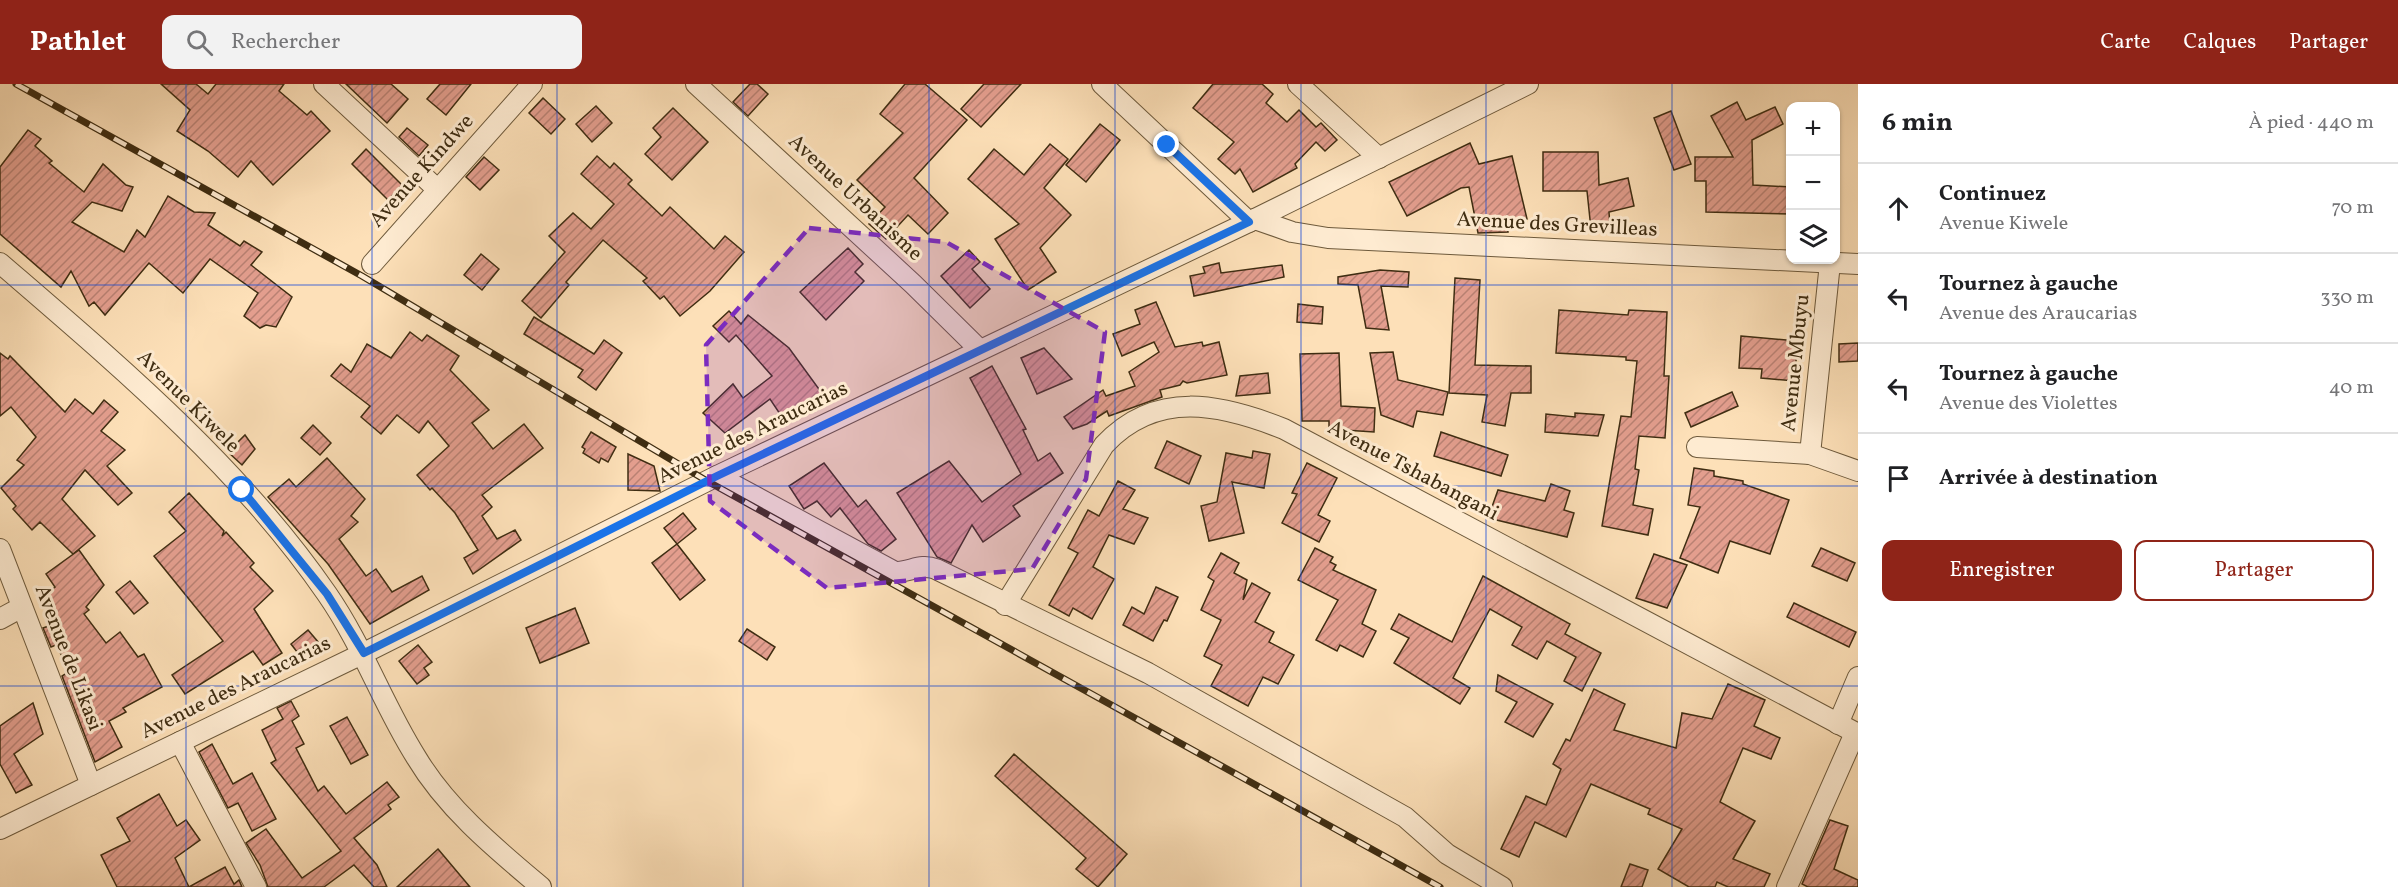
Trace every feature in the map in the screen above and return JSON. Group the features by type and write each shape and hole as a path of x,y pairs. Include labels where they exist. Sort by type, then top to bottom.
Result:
{"street":[{"path":"324,84 437,189"},
{"name":"Avenue Kindwe","path":"372,264 532,84"},
{"name":"Avenue Urbanisme","path":"696,84 913,284 980,350"},
{"path":"1102,84 1252,220"},
{"path":"1298,84 1379,158"},
{"name":"Avenue des Araucarias","path":"0,829 364,653 717,476 1252,220 1528,84"},
{"name":"Avenue des Grevilleas","path":"1252,220 1292,232 1328,238 1786,261"},
{"name":"Avenue Kiwele","path":"0,263 153,397 242,490 327,594 364,653 399,728 431,781 473,826 541,887"},
{"name":"Avenue des Grevilleas","path":"1840,263 1858,264"},
{"name":"Avenue Mbuyu","path":"1830,264 1810,454 1858,471"},
{"name":"Avenue Tshabangani","path":"1005,605 1104,445 1115,433 1144,415 1163,409 1205,407 1247,414 1284,429 1857,734"},
{"path":"1697,447 1810,454"},
{"path":"717,476 896,572 925,565 1148,673 1405,817 1453,858 1502,887"},
{"name":"Avenue de Likasi","path":"0,549 91,785"},
{"path":"0,619 22,607"},
{"path":"1838,724 1858,677"},
{"path":"1787,887 1857,734"},
{"path":"180,742 242,865 256,887"}],"highlighted area":[{"path":"809,228 946,242 1105,332 1086,479 1032,569 827,588 710,501 706,345"}],"building":[{"path":"161,84 196,84 208,94 216,84 284,84 279,91 307,115 311,111 330,131 273,185 251,161 238,177 208,151 177,131 190,110"},
{"path":"346,84 391,84 408,99 387,123"},
{"path":"440,84 471,84 446,115 427,99"},
{"path":"750,84 757,84 768,94 748,116 733,102"},
{"path":"905,84 925,84 967,120 914,178 948,213 928,234 908,215 886,239 869,224 885,207 857,180 903,133 880,114"},
{"path":"984,84 1021,84 981,127 961,109"},
{"path":"1213,84 1262,84 1273,94 1266,103 1287,122 1299,110 1316,127 1321,123 1337,140 1325,151 1316,142 1295,164 1297,168 1253,192 1240,169 1235,174 1218,159 1234,142 1193,108"},
{"path":"543,98 565,119 551,134 529,113"},
{"path":"1737,102 1746,120 1775,107 1783,124 1752,140 1753,185 1786,187 1786,214 1706,212 1706,181 1695,181 1695,157 1733,157 1711,116"},
{"path":"596,106 612,123 592,142 576,124"},
{"path":"673,108 708,142 672,180 645,154 661,137 653,128"},
{"path":"1671,111 1691,164 1674,170 1654,118"},
{"path":"1100,124 1120,140 1086,182 1066,165"},
{"path":"407,128 428,145 419,156 399,137"},
{"path":"28,130 41,139 35,146 52,161 49,163 84,192 103,164 126,185 133,187 122,211 92,202 72,222 124,252 137,230 145,237 168,196 194,212 215,213 208,225 240,246 244,241 262,252 251,265 292,297 276,327 266,325 260,328 244,316 258,293 210,259 183,293 149,263 105,315 94,302 89,306 71,271 61,287 0,234 0,167"},
{"path":"1470,143 1479,164 1512,156 1527,219 1507,223 1508,232 1478,233 1469,187 1461,188 1407,216 1389,182"},
{"path":"1050,144 1068,159 1044,188 1071,215 1040,248 1056,272 1028,290 995,239 1019,224 968,179 994,149 1024,175"},
{"path":"366,149 402,185 388,200 352,164"},
{"path":"1543,152 1598,152 1599,185 1628,178 1634,206 1609,212 1610,227 1591,229 1587,191 1543,191"},
{"path":"597,156 610,168 614,163 632,180 628,184 662,216 670,207 714,249 725,236 744,252 710,291 680,316 664,296 660,299 643,281 647,278 603,240 566,282 569,285 541,318 522,301 565,252 549,236 573,213 591,229 614,204 581,174"},
{"path":"484,157 499,170 480,190 466,177"},
{"path":"848,248 863,264 855,272 864,281 826,320 800,292"},
{"path":"969,250 980,262 972,269 990,289 970,308 941,276"},
{"path":"481,254 499,269 482,290 464,275"},
{"path":"1219,263 1221,273 1282,265 1284,277 1194,296 1190,276 1205,273 1203,267"},
{"path":"1380,270 1409,272 1408,287 1381,286 1389,330 1366,328 1358,285 1338,284 1338,277"},
{"path":"1455,278 1480,280 1475,365 1531,366 1531,393 1511,393 1505,426 1482,422 1487,395 1449,393"},
{"path":"1156,302 1175,347 1202,342 1203,346 1219,342 1227,375 1187,383 1183,381 1180,385 1160,390 1162,397 1109,416 1107,411 1087,424 1073,429 1064,417 1103,390 1106,396 1135,386 1129,372 1159,352 1154,342 1122,356 1113,334 1140,324 1135,310"},
{"path":"1298,304 1323,307 1322,324 1297,322"},
{"path":"1559,310 1628,315 1629,310 1667,312 1664,376 1669,376 1665,438 1639,436 1635,469 1639,470 1633,505 1653,509 1648,535 1602,526 1621,416 1631,417 1637,361 1626,360 1626,357 1556,353"},
{"path":"729,311 741,324 748,315 789,348 824,396 784,420 770,399 725,433 703,413 733,384 743,398 772,376 736,335 729,342 713,326"},
{"path":"534,317 594,354 604,340 622,353 596,390 578,377 583,370 524,334"},
{"path":"410,332 422,341 427,335 459,356 450,370 489,410 472,423 493,449 524,424 543,448 482,495 492,507 482,516 497,539 515,530 521,540 473,574 464,558 478,550 455,513 417,475 449,446 428,421 419,433 397,415 381,434 361,417 370,406 331,376 341,364 351,372 367,344 391,358"},
{"path":"1741,336 1797,341 1795,381 1761,378 1762,369 1739,368"},
{"path":"1858,343 1858,361 1839,362 1839,344"},
{"path":"1044,348 1072,379 1037,394 1021,358"},
{"path":"1393,352 1398,380 1448,392 1443,415 1417,411 1413,427 1381,415 1370,353"},
{"path":"0,353 8,359 10,356 65,412 75,399 93,414 104,400 118,412 101,431 125,450 107,466 132,493 118,505 85,470 62,499 95,536 73,554 40,522 32,530 13,509 16,506 1,488 24,465 17,460 36,437 11,407 0,416"},
{"path":"1339,353 1341,406 1375,408 1374,432 1329,429 1329,421 1302,421 1300,354"},
{"path":"992,366 1026,429 1023,430 1038,461 1050,453 1063,473 1013,506 1020,516 983,542 972,525 951,563 937,557 897,493 949,461 982,502 1021,474 970,378"},
{"path":"1268,373 1270,393 1236,396 1240,376"},
{"path":"1732,392 1738,406 1691,427 1685,413"},
{"path":"1575,413 1604,415 1598,436 1545,432 1546,414 1575,417"},
{"path":"313,425 331,443 320,455 301,438"},
{"path":"591,432 616,447 608,462 601,458 599,463 583,453 585,449 582,447"},
{"path":"1441,432 1508,455 1501,476 1434,456"},
{"path":"245,435 255,449 242,465 228,452"},
{"path":"1167,441 1201,456 1189,484 1155,468"},
{"path":"1253,451 1270,454 1264,488 1232,482 1244,533 1209,541 1201,506 1217,502 1226,453 1252,458"},
{"path":"628,454 654,466 660,491 628,490"},
{"path":"327,458 365,499 351,516 358,522 339,539 366,576 376,569 392,592 422,576 429,590 370,624 328,564 268,497 289,479 296,487"},
{"path":"824,463 858,507 866,500 896,539 881,551 868,544 840,508 831,517 817,501 804,509 789,486"},
{"path":"1307,463 1337,478 1318,515 1330,521 1319,542 1282,523 1297,494 1292,493"},
{"path":"1694,468 1714,471 1714,476 1743,481 1743,484 1789,500 1770,554 1730,541 1718,573 1680,558 1700,507 1688,505"},
{"path":"1118,481 1135,490 1123,509 1148,518 1134,544 1109,535 1093,567 1114,579 1092,619 1073,608 1069,616 1049,605 1078,553 1068,548 1088,510 1099,516"},
{"path":"1551,484 1570,491 1564,510 1574,513 1567,537 1488,518 1498,490 1545,501"},
{"path":"189,493 224,531 222,536 226,532 254,563 250,567 273,591 254,609 282,653 263,665 253,651 185,694 172,675 223,641 154,556 186,531 169,512"},
{"path":"683,513 696,529 677,544 664,528"},
{"path":"677,544 705,580 680,600 652,563"},
{"path":"1315,548 1333,557 1330,562 1336,565 1333,570 1376,590 1362,624 1376,631 1363,657 1340,645 1337,651 1316,640 1338,600 1298,580"},
{"path":"1821,548 1855,563 1847,581 1812,566"},
{"path":"79,550 104,585 86,607 89,610 84,614 106,643 120,632 138,657 144,654 162,687 123,708 126,712 109,721 122,747 95,762 62,676 70,671 56,645 51,647 43,628 60,622 42,596 55,587 46,574"},
{"path":"1221,553 1239,563 1234,573 1247,580 1243,600 1252,583 1270,593 1255,622 1274,632 1269,642 1294,655 1278,684 1263,677 1248,706 1211,686 1222,665 1204,656 1221,620 1201,610 1214,581 1208,577"},
{"path":"1654,554 1687,565 1667,608 1636,598"},
{"path":"1483,576 1570,624 1565,634 1601,653 1582,691 1564,681 1576,657 1547,641 1537,659 1512,645 1522,627 1490,609 1453,678 1470,688 1460,704 1394,663 1409,638 1391,629 1399,614 1452,642"},
{"path":"130,581 148,603 134,614 116,592"},
{"path":"1156,587 1178,597 1167,621 1164,620 1153,641 1123,625 1132,607 1144,614"},
{"path":"1794,603 1856,632 1849,647 1787,617"},
{"path":"575,608 589,643 540,663 526,628"},
{"path":"747,629 775,647 767,660 739,641"},
{"path":"308,630 319,643 301,657 291,644"},
{"path":"418,645 432,662 424,668 429,675 417,684 399,661"},
{"path":"1498,675 1553,704 1533,737 1505,722 1517,702 1496,691"},
{"path":"1728,684 1765,700 1754,726 1780,738 1771,759 1743,748 1720,802 1755,821 1733,859 1770,874 1764,887 1728,887 1717,882 1715,887 1689,887 1658,869 1682,829 1648,814 1650,809 1591,784 1566,837 1535,822 1519,857 1501,849 1526,796 1546,805 1561,769 1553,764 1566,739 1570,741 1594,689 1625,704 1614,730 1676,748 1682,713 1712,719"},
{"path":"291,701 299,716 292,721 304,744 296,748 318,791 324,786 346,814 387,782 399,797 388,805 391,809 354,838 377,865 387,887 374,887 354,865 324,887 268,887 260,865 246,843 266,829 302,878 341,851 271,763 276,760 262,730 283,719 277,708"},
{"path":"33,703 43,734 14,754 32,785 16,793 0,764 0,726"},
{"path":"347,717 368,755 351,764 330,726"},
{"path":"212,744 233,784 252,773 276,819 252,831 238,803 228,808 199,752"},
{"path":"1014,754 1127,854 1098,887 1076,869 1086,858 995,776"},
{"path":"159,794 177,826 186,820 200,840 175,858 189,887 117,887 101,855 130,841 117,818"},
{"path":"1830,820 1848,826 1834,869 1858,880 1858,887 1808,887 1802,884"},
{"path":"438,849 470,887 397,887"},
{"path":"1630,864 1648,870 1642,887 1621,887"},
{"path":"225,867 234,884 239,880 242,887 189,887"}],"railway":[{"path":"16,84 362,276 707,481 1440,887"}],"route":[{"path":"242,490 294,550 327,594 364,653 717,476 1249,222 1167,145"}]}
